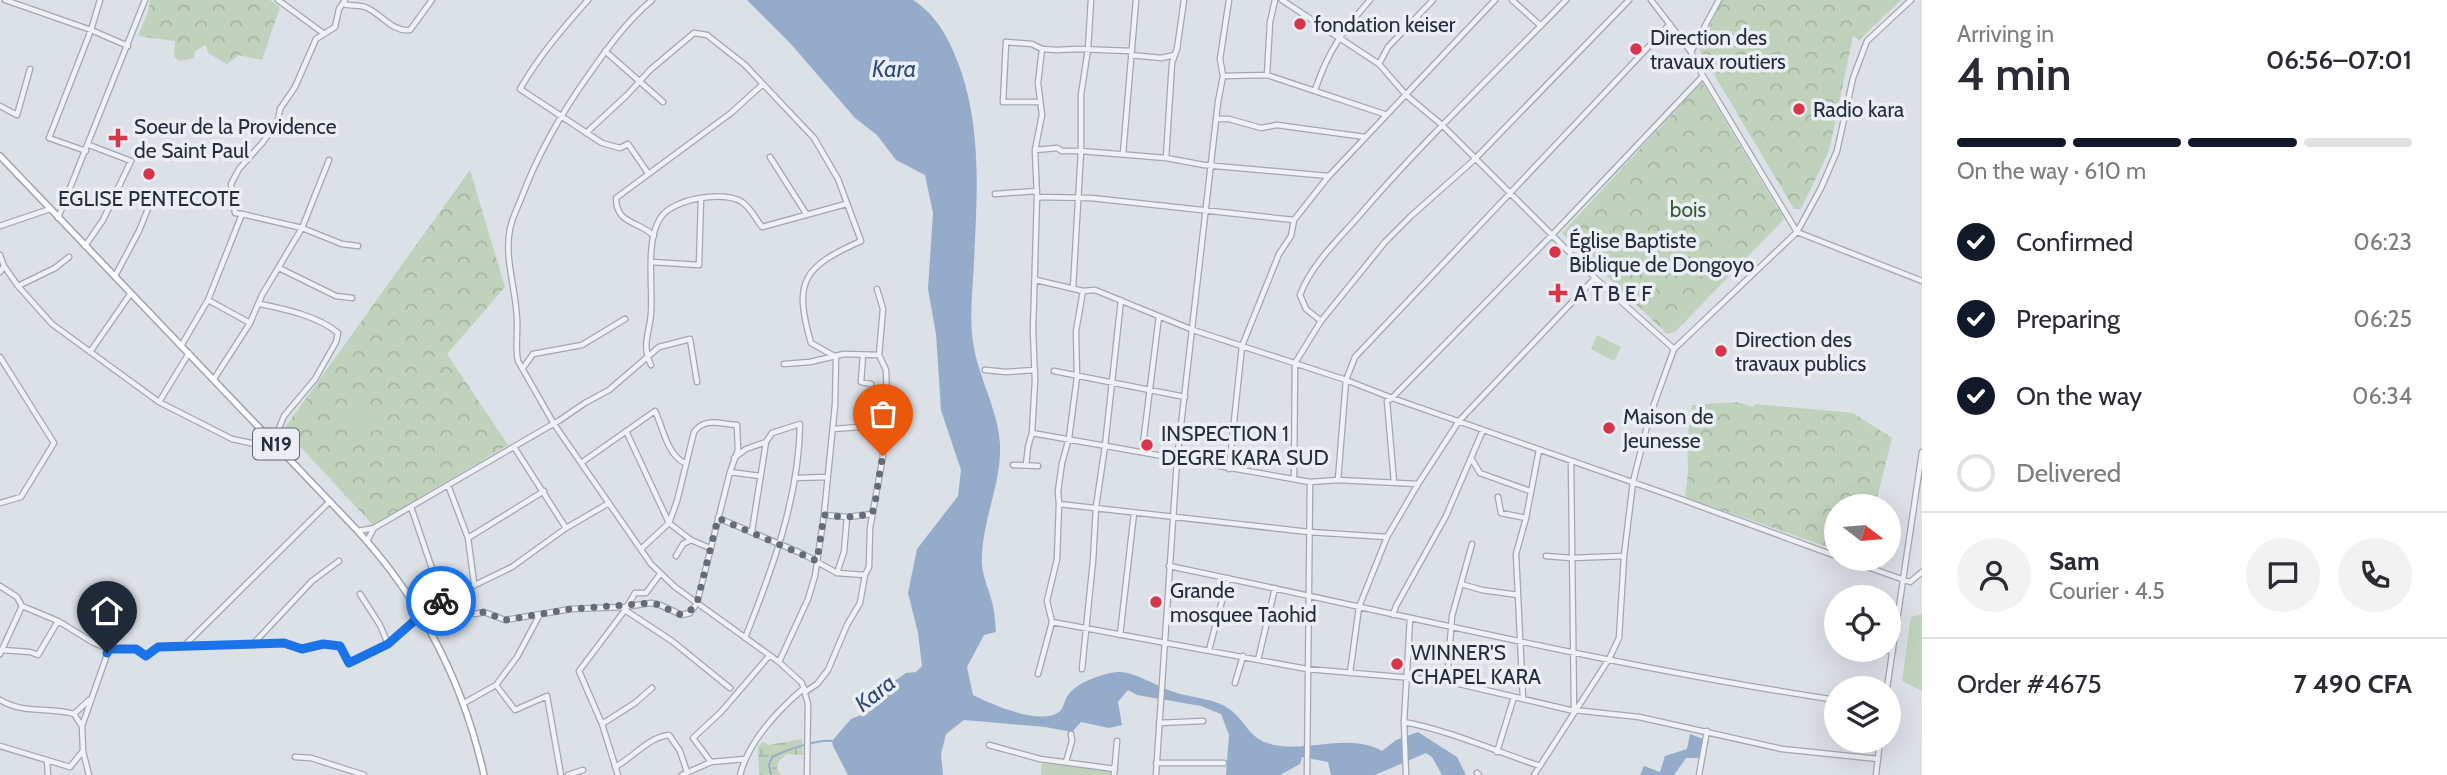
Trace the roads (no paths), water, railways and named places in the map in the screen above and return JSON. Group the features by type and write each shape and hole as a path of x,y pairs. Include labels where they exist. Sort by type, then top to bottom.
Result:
{"main road":[{"name":"N19","path":"0,156 330,501 399,579 440,647 464,703 484,775"}],"street":[{"path":"5,0 128,46"},
{"path":"85,246 103,220 131,161 49,138 100,0"},
{"path":"58,218 145,0"},
{"path":"278,0 323,33"},
{"path":"358,246 342,244 302,228 235,213 231,184 239,169 278,121 280,109 295,87 316,38 335,27 344,2 367,8 398,30 405,31 414,26 432,0"},
{"path":"588,0 557,34 520,89 602,143 620,148 628,144 648,173"},
{"path":"652,0 637,12 605,51 560,116 531,172 510,229 509,255 517,320 518,361 554,424 640,549 660,573 797,676 805,690 808,713 807,775"},
{"path":"1073,288 1081,150 1081,95 1088,50 1091,0"},
{"path":"1123,155 1136,0"},
{"path":"1166,158 1172,63 1184,0"},
{"path":"1156,775 1177,460 1223,76 1220,59 1229,0"},
{"path":"1267,75 1270,22 1275,0"},
{"path":"1282,0 1379,64 1406,95 1442,125 1474,160 1595,278 1674,349"},
{"path":"1315,90 1338,37 1370,0"},
{"path":"1379,64 1388,47 1433,0"},
{"path":"1229,468 1242,346 1279,254 1291,236 1294,220 1329,176 1495,0"},
{"path":"1512,0 1541,26"},
{"path":"1321,321 1307,309 1300,295 1320,261 1442,125 1566,0"},
{"path":"1294,479 1295,363 1321,321 1385,242 1474,160 1629,0"},
{"path":"1651,0 1691,52 1797,232 1922,281"},
{"path":"1691,52 1719,0"},
{"path":"1534,775 1609,659 1619,638 1624,556 1633,482 1649,418 1674,349 1797,232 1837,151 1853,78 1867,41 1911,0"},
{"path":"1338,480 1346,380 1356,357 1670,24"},
{"path":"586,133 640,80 694,33 707,35 745,65 783,108 797,119 820,148 838,179 861,241 835,253 807,276 802,303 811,343 836,357"},
{"path":"1040,102 1003,102 1006,42 1032,44 1042,49 1131,53 1161,58 1175,55"},
{"path":"1026,465 1032,432 1035,370 1035,149 1041,125 1038,83 1042,49"},
{"path":"605,51 663,102"},
{"path":"0,106 17,115 30,69"},
{"path":"1223,76 1267,75 1387,115"},
{"path":"1394,482 1387,401 1552,235 1703,76"},
{"path":"654,237 647,230 624,219 615,202 618,195 731,114 763,84"},
{"path":"1217,119 1229,119 1261,128 1277,125 1365,137"},
{"path":"1035,149 1081,150 1166,158 1212,166 1329,176"},
{"path":"770,158 807,215"},
{"path":"214,379 250,323 260,304 261,295 302,228 329,160"},
{"path":"995,194 1037,194 1294,220"},
{"path":"651,365 646,334 651,315 654,237 663,214 676,206 718,195 743,202 762,227 846,204"},
{"path":"115,276 139,231 153,196 169,200"},
{"path":"652,262 699,265 701,198"},
{"path":"0,226 50,209"},
{"path":"181,346 208,300 242,214"},
{"path":"0,255 18,286 52,324 159,402 232,439 265,446 288,458"},
{"path":"18,286 55,268 69,257"},
{"path":"0,272 4,266"},
{"path":"279,268 336,296 352,298"},
{"path":"1350,673 1359,607 1387,537 1418,484 1459,421 1595,278"},
{"path":"1036,280 1083,291 1095,290 1193,330 1346,380 1824,552"},
{"path":"833,429 873,426 887,398 887,370 879,355 883,309 877,289"},
{"path":"1038,674 1052,622 1047,601 1056,559 1059,482 1069,438 1077,377 1076,331 1083,291"},
{"path":"90,352 131,293"},
{"path":"208,300 250,323"},
{"path":"1082,669 1096,507 1121,300"},
{"path":"260,304 310,318 338,333 336,342 315,379 284,416 277,433 279,448"},
{"path":"1142,452 1159,316"},
{"path":"523,368 533,354 582,345 625,319"},
{"path":"358,531 374,528 554,424 609,390 659,347 690,339 696,382"},
{"path":"159,402 189,353"},
{"path":"784,364 844,354 879,355"},
{"path":"863,355 861,382 871,384"},
{"path":"0,357 54,443 21,497 0,503"},
{"path":"779,662 808,599 817,561 833,429 836,357"},
{"path":"985,370 1035,370"},
{"path":"1054,371 1185,397"},
{"path":"581,463 655,411 672,451 678,460 685,463"},
{"path":"411,507 439,589 459,607 475,614 484,612 505,620 571,609 624,608 656,604 682,615 690,612 697,603 737,450 737,425 705,421 699,424 694,432 669,523 640,549"},
{"path":"745,638 780,545 799,454 800,424 772,433 766,442 752,531"},
{"path":"740,775 751,747 786,703 817,684 828,670 847,625 860,603 869,567 872,514 883,456 881,443 885,440 885,431 888,429 902,433"},
{"path":"1393,615 1395,606 1446,516 1483,430"},
{"path":"626,431 669,523 691,540 710,548"},
{"path":"1032,432 1310,482 1338,480 1418,484"},
{"path":"734,458 746,449 766,442"},
{"path":"514,447 566,528"},
{"path":"1523,699 1516,554 1539,450"},
{"path":"1901,594 1922,452"},
{"path":"1471,458 1480,473 1530,491"},
{"path":"1571,461 1574,711"},
{"path":"1013,465 1038,466"},
{"path":"730,472 760,476"},
{"path":"795,478 827,477"},
{"path":"1307,775 1310,482"},
{"path":"448,485 468,538 474,583"},
{"path":"468,538 544,491"},
{"path":"1498,498 1501,513 1526,518"},
{"path":"185,645 330,501"},
{"path":"0,586 17,597 22,606 58,621 109,649 136,649 146,656 158,647 185,645 284,643 302,649 315,644 340,646 349,663 388,644 422,614 448,597 512,567 566,528 609,503"},
{"path":"1059,504 1387,537"},
{"path":"1120,635 1135,513"},
{"path":"824,515 847,517 872,514"},
{"path":"837,573 844,552 847,517"},
{"path":"718,518 817,561 837,573 865,575"},
{"path":"367,541 374,528"},
{"path":"676,556 683,544 691,540"},
{"path":"1447,681 1452,616 1472,544"},
{"path":"1546,556 1624,556"},
{"path":"254,643 312,581 339,561"},
{"path":"1169,566 1309,595 1410,620 1824,698"},
{"path":"1878,571 1910,582 1922,572"},
{"path":"618,775 602,724 579,671 635,593 646,593 660,573"},
{"path":"1209,650 1228,578"},
{"path":"1461,584 1518,595"},
{"path":"1258,660 1275,588"},
{"path":"360,594 380,625 388,644"},
{"path":"22,606 1,652 30,652 38,655 58,621"},
{"path":"624,608 680,647 730,688"},
{"path":"464,703 496,685 517,657 539,616"},
{"path":"1406,775 1404,722 1410,620"},
{"path":"1052,622 1307,669 1447,681 1574,711 1639,718 1782,749 1878,759"},
{"path":"89,775 83,751 82,726 109,649"},
{"path":"711,762 693,738 721,712 769,656"},
{"path":"1235,682 1243,656"},
{"path":"496,685 515,710 547,696 561,775"},
{"path":"602,724 635,703 652,688"},
{"path":"1497,752 1514,697"},
{"path":"74,714 90,699"},
{"path":"0,700 23,709 61,710 74,714 82,726"},
{"path":"1159,723 1203,720"},
{"path":"1404,722 1439,729 1540,766"},
{"path":"1699,775 1707,731"},
{"path":"1066,762 1072,741 1071,734"},
{"path":"615,767 627,761 658,736 669,735 680,751 684,774 711,762 745,759"},
{"path":"989,745 1040,759 1114,772 1117,741"},
{"path":"0,747 70,767 83,751"},
{"path":"1876,775 1879,753"},
{"path":"295,757 312,758 364,775"},
{"path":"47,760 48,775"},
{"path":"1156,763 1224,763"},
{"path":"568,775 583,770"}],"water":[{"name":"Kara","path":"747,0 913,0 922,6 942,30 960,68 975,140 976,213 972,332 979,368 996,418 1000,444 998,474 982,550 982,565 994,609 996,632 984,635 967,667 973,695 1016,712 1040,717 1051,716 1061,710 1067,696 1079,685 1101,675 1122,672 1177,693 1220,704 1232,711 1261,741 1281,746 1354,743 1369,745 1382,751 1396,740 1418,732 1457,757 1466,775 1442,775 1432,757 1426,753 1375,775 1331,775 1328,762 1302,757 1300,764 1280,775 1226,775 1229,735 1221,714 1201,706 1137,695 1128,690 1118,702 1122,725 1109,728 1081,722 1072,732 964,720 946,734 941,754 943,775 848,775 832,741 851,719 870,711 893,682 906,673 916,672 922,666 918,633 908,593 917,549 958,496 961,470 941,410 936,334 928,289 933,213 925,175 896,160 877,135 855,118 790,43"},
{"path":"1690,734 1703,739 1699,758 1686,758 1674,775 1640,775 1644,766 1660,772 1665,756 1687,749"}],"waterway":[{"path":"771,775 769,765 772,757 811,743 832,741"}],"place":[{"name":"fondation keiser","path":"1300,24"},
{"name":"Direction des travaux routiers","path":"1636,49"},
{"name":"Radio kara","path":"1799,109"},
{"name":"Soeur de la Providence de Saint Paul","path":"118,138"},
{"name":"EGLISE PENTECOTE","path":"149,174"},
{"name":"Église Baptiste Biblique de Dongoyo","path":"1555,252"},
{"name":"A T B E F","path":"1558,293"},
{"name":"Direction des travaux publics","path":"1721,351"},
{"name":"Maison de Jeunesse","path":"1609,428"},
{"name":"INSPECTION 1 DEGRE KARA SUD","path":"1147,445"},
{"name":"Grande mosquee Taohid","path":"1156,602"},
{"name":"WINNER'S CHAPEL KARA","path":"1397,664"}],"park label":[{"name":"bois","path":"1688,209"}]}
